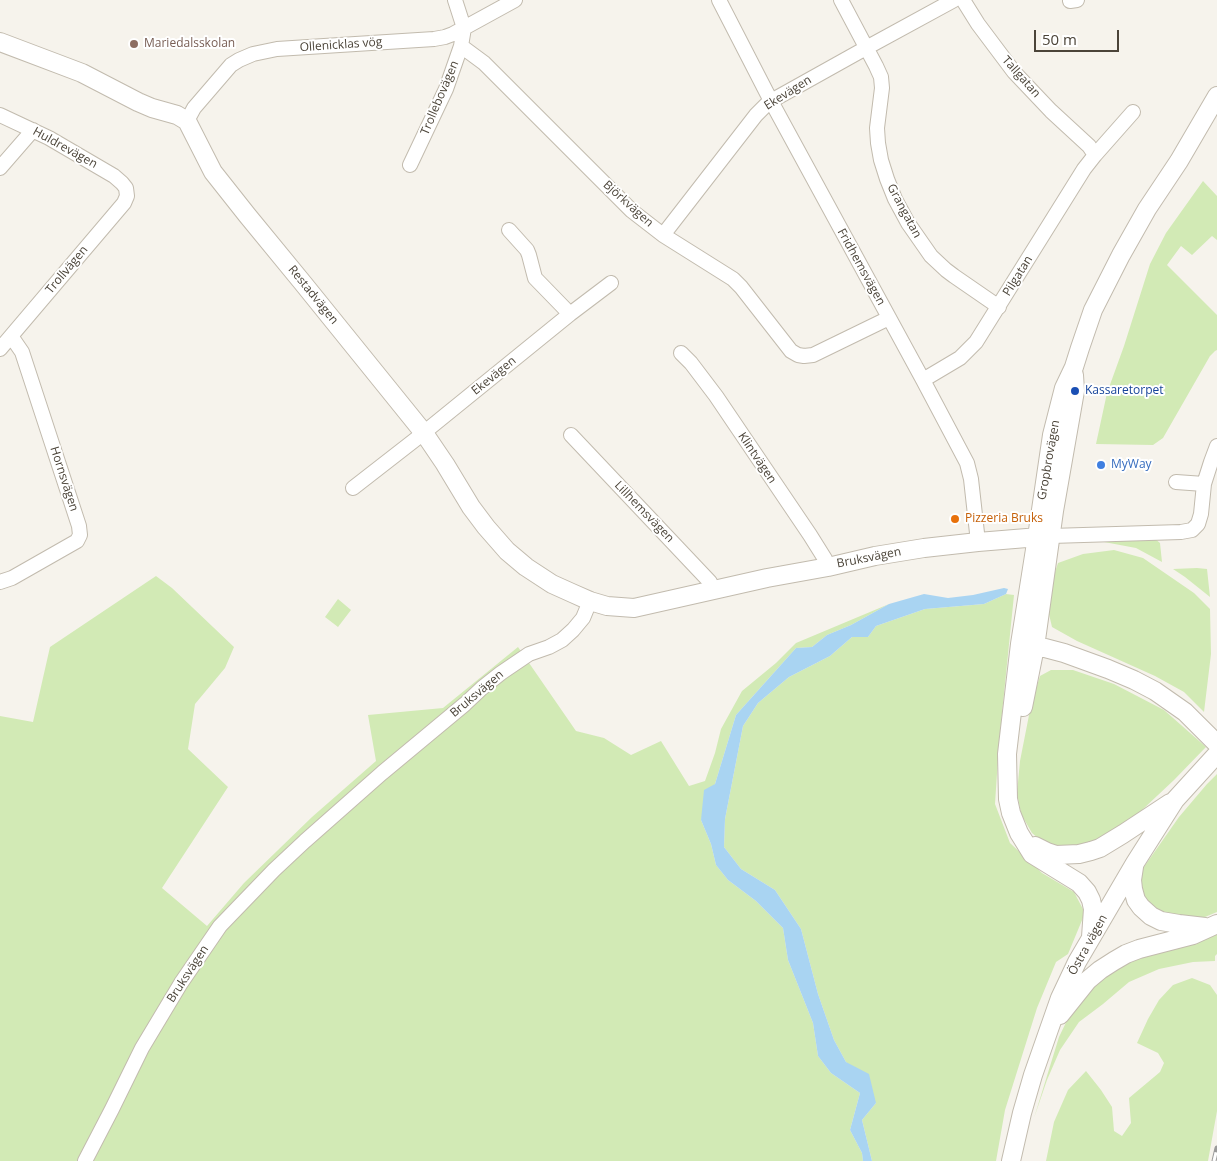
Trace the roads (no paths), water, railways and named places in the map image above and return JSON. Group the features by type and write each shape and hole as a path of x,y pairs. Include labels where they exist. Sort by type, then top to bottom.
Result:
{"street":[{"path":"456,0 464,28"},
{"name":"Ollenicklas vög","path":"187,121 194,108 231,65 252,54 277,50 434,39 453,34 515,0"},
{"name":"Fridhemsvägen","path":"719,0 771,101 967,463 971,479 978,542"},
{"name":"Grangatan","path":"841,0 881,77 882,88 877,128 878,144 886,179 895,199 908,223 931,256 954,276 999,307"},
{"name":"Ekevägen","path":"663,235 756,115 771,101 954,0"},
{"name":"Tallgatan","path":"963,0 978,24 1014,72 1092,150"},
{"name":"Trollebovägen","path":"410,165 446,89 461,46 464,28"},
{"path":"0,42 82,73 138,102 187,121"},
{"name":"Björkvägen","path":"461,46 484,63 632,211 663,235 733,279 791,351 798,355 814,355 889,318"},
{"name":"Gropbrovägen","path":"1023,839 1011,813 1007,781 1014,757 1027,645 1044,537 1056,502 1075,391 1074,367 1093,310 1107,282 1147,209 1179,161 1217,96"},
{"name":"Pilgatan","path":"923,380 947,367 976,342 1084,169 1092,150 1132,112"},
{"name":"Huldrevägen","path":"0,115 57,142 114,176 126,188"},
{"name":"Gropbrovägen","path":"1179,161 1217,115"},
{"name":"Restadvägen","path":"187,121 212,172 424,433 471,507 486,527 507,551 526,567 552,584 590,601"},
{"path":"0,168 33,130"},
{"name":"Trollvägen","path":"0,349 124,202 126,188"},
{"path":"509,230 527,250 535,278 570,314"},
{"name":"Ekevägen","path":"353,488 611,283"},
{"name":"Hornsvägen","path":"0,582 12,578 77,541 80,534 22,352 11,336"},
{"name":"Klintvägen","path":"681,353 716,396 826,559 828,567"},
{"name":"Lillhemsvägen","path":"571,435 710,582 713,591"},
{"path":"1044,537 1192,530 1198,524 1201,514 1204,484 1217,446"},
{"path":"1176,482 1204,484"},
{"name":"Bruksvägen","path":"85,1161 142,1048 181,983 220,926 305,841 482,688 529,654 549,647 562,640 574,630 583,618 590,601 607,606 634,608 875,556 924,548 1044,537"},
{"path":"1027,645 1064,653 1134,680 1155,691 1185,712 1217,744"},
{"name":"Östra vägen","path":"1011,1161 1033,1075 1060,998 1077,962 1135,863 1175,800 1211,760"},
{"path":"1023,839 1046,852 1056,855 1079,854 1100,848 1175,800"},
{"path":"1023,839 1032,854 1079,883 1087,892 1093,909 1091,937"},
{"path":"1135,863 1132,880 1136,900 1140,907 1151,916 1162,921 1179,924 1213,926"},
{"path":"1050,1027 1088,980 1114,961 1139,949 1193,935 1213,926"}],"water":[{"path":"1004,588 1008,589 1006,594 984,604 925,609 876,626 868,637 852,637 830,656 789,677 758,703 743,726 725,819 724,847 741,869 775,890 801,929 818,994 834,1040 846,1062 869,1074 876,1103 862,1120 872,1161 863,1161 862,1153 850,1130 860,1093 831,1073 818,1056 813,1023 788,960 783,928 756,901 728,880 716,865 711,844 701,820 704,790 715,784 736,715 796,648 812,647 827,635 851,625 889,604 924,594 948,598"}],"railway":[{"path":"1214,1161 1217,1148"}],"place":[{"name":"Mariedalsskolan","path":"134,44"},
{"name":"Kassaretorpet","path":"1075,391"},
{"name":"MyWay","path":"1101,465"},
{"name":"Pizzeria Bruks","path":"955,519"}]}
